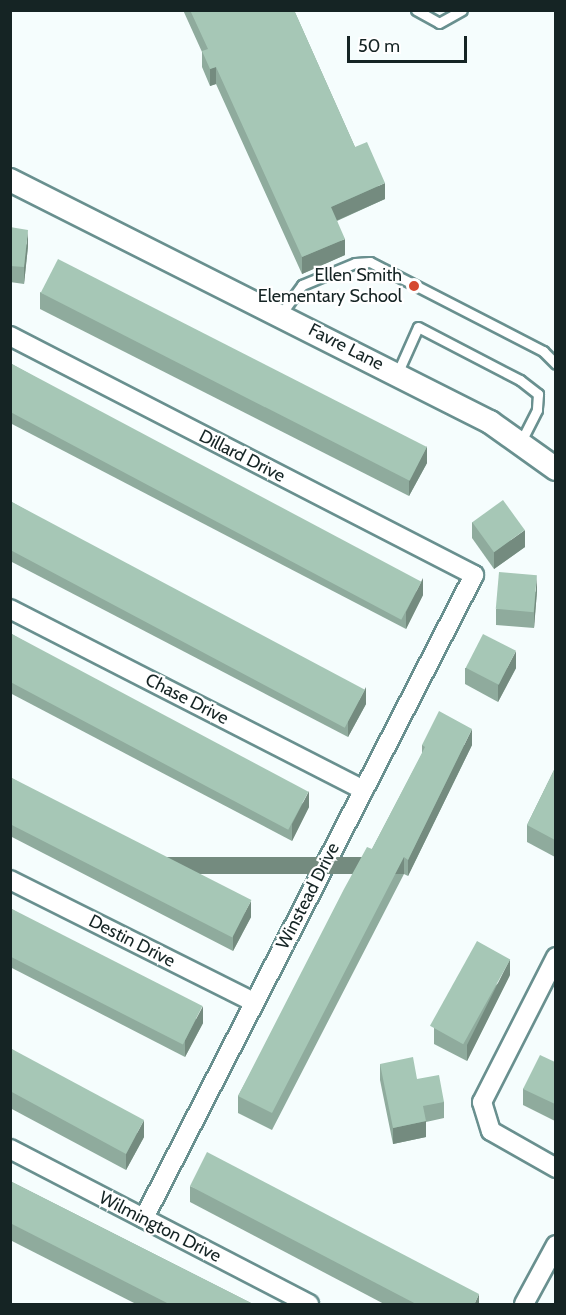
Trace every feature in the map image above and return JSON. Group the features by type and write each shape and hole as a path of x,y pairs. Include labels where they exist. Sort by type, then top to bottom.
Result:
{"street":[{"name":"Favre Lane","path":"10,170 33,189"},
{"name":"Favre Lane","path":"10,180 33,189 397,374 519,443 554,466"},
{"name":"Dillard Drive","path":"10,336 474,575"},
{"name":"Winstead Drive","path":"144,1218 474,575"},
{"name":"Chase Drive","path":"10,609 363,790"},
{"name":"Destin Drive","path":"10,880 254,1002"},
{"path":"555,957 487,1092 482,1114 491,1131 555,1168"},
{"name":"Wilmington Drive","path":"10,1149 309,1305"},
{"path":"524,1305 555,1245"}],"lane":[{"path":"416,10 439,23 462,10"},
{"path":"281,314 302,285 355,263 370,262 543,351 555,364"},
{"path":"397,374 418,327 520,380 538,394 537,410 519,443"}],"building":[{"path":"190,10 294,10 355,147 367,142 385,183 331,207 345,239 302,257 216,67 210,69 202,51 208,49"},
{"path":"10,227 28,230 24,267 10,266"},
{"path":"58,259 427,447 410,481 41,293"},
{"path":"10,363 421,582 401,620 10,412"},
{"path":"503,500 525,530 494,552 472,522"},
{"path":"10,501 365,690 345,728 10,550"},
{"path":"499,572 537,575 534,612 496,609"},
{"path":"10,633 308,792 288,830 10,682"},
{"path":"483,634 516,651 499,685 466,668"},
{"path":"439,711 472,729 408,860 404,857 272,1113 238,1096 344,889 367,847 372,849 425,747 422,745"},
{"path":"555,768 555,840 527,825"},
{"path":"10,777 251,900 232,937 10,824"},
{"path":"10,908 202,1006 183,1044 10,956"},
{"path":"477,941 510,959 463,1044 430,1026"},
{"path":"10,1048 144,1120 126,1154 10,1091"},
{"path":"540,1055 555,1062 555,1104 523,1089"},
{"path":"413,1057 417,1079 439,1075 444,1102 423,1106 426,1121 393,1128 380,1064"},
{"path":"207,1152 479,1294 474,1305 418,1305 190,1186"},
{"path":"10,1181 255,1305 171,1305 10,1223"}],"place":[{"name":"Ellen Smith Elementary School","path":"414,286"}]}
